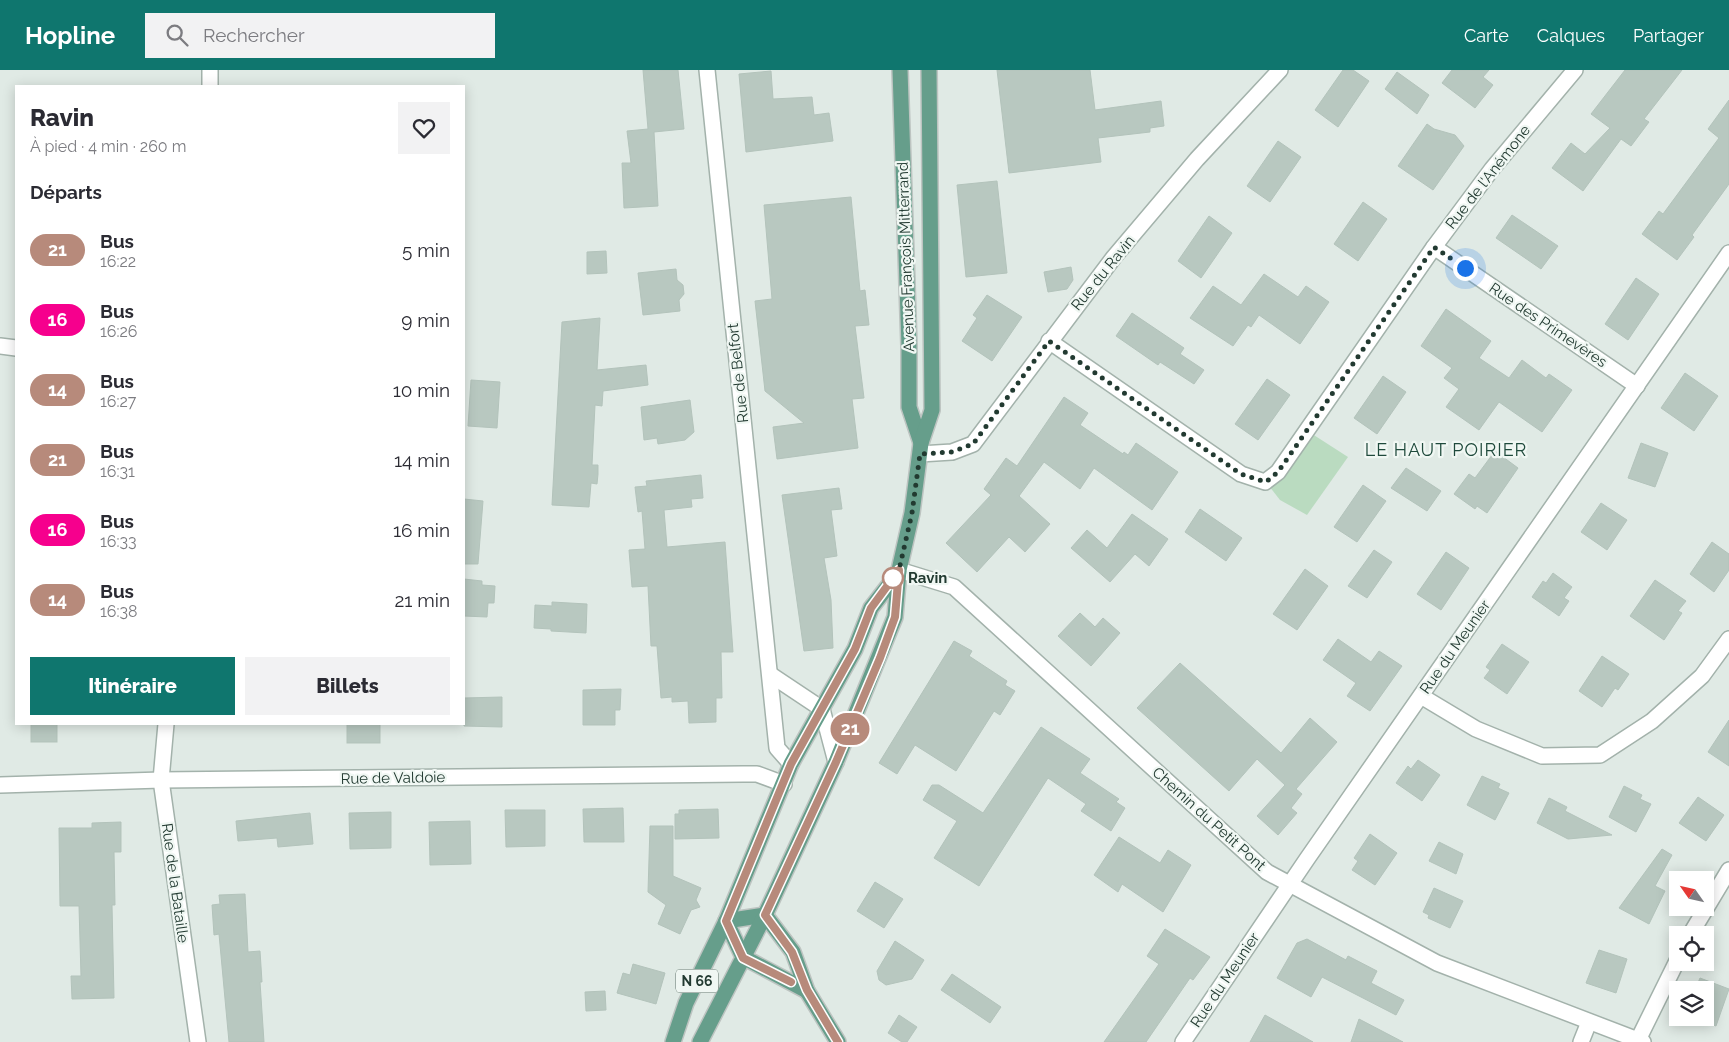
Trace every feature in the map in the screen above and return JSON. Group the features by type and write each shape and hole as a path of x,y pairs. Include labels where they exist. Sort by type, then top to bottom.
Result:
{"main road":[{"name":"Avenue François Mitterrand","path":"900,70 909,346 909,407 920,448"},
{"name":"Avenue François Mitterrand","path":"836,762 895,617 899,570 912,513 920,448 932,410 929,70"},
{"name":"Avenue François Mitterrand","path":"822,709 855,649 871,608 899,570"},
{"name":"N 66","path":"673,1042 686,1003 726,921 791,764 822,709"},
{"name":"N 66","path":"700,1042 765,915 836,762"},
{"path":"807,990 743,958 726,921 765,915 792,952 807,990 838,1042"}],"street":[{"path":"210,70 210,85"},
{"name":"Rue de Belfort","path":"707,70 771,675 777,748 791,764"},
{"name":"Rue du Ravin","path":"920,448 952,452 973,444 1114,257 1191,167 1280,70"},
{"name":"Rue de l'Anémone","path":"1049,341 1241,474 1266,482 1278,472 1434,247 1492,169 1575,70"},
{"name":"Rue des Primevères","path":"1434,247 1637,386"},
{"name":"Rue du Meunier","path":"1183,1042 1729,253"},
{"path":"0,346 15,348"},
{"name":"Chemin du Petit Pont","path":"899,570 954,588 1267,872 1437,963 1640,1041"},
{"path":"1421,696 1476,729 1542,756 1600,754 1652,721 1702,676 1729,639"},
{"path":"771,675 822,709 836,762"},
{"name":"Rue de la Bataille","path":"166,725 161,780 198,1042"},
{"name":"Rue de Valdoie","path":"0,785 161,780 757,774 784,784"},
{"path":"1695,926 1729,870"},
{"path":"1640,1041 1672,971"},
{"path":"1581,1042 1589,1022"}],"green space":[{"path":"1306,430 1348,457 1307,515 1280,500 1266,482"}],"building":[{"path":"643,70 678,70 684,129 654,132 658,206 624,208 622,163 631,163 627,131 648,129"},
{"path":"997,70 1090,70 1095,110 1161,101 1164,126 1150,128 1150,132 1098,138 1101,162 1009,173"},
{"path":"1343,70 1353,70 1369,81 1338,127 1315,110"},
{"path":"1452,70 1489,70 1483,77 1493,85 1475,108 1442,83"},
{"path":"1625,70 1682,70 1644,119 1649,122 1631,146 1621,139 1583,191 1552,168 1571,143 1585,154 1610,128 1591,114"},
{"path":"771,71 773,99 812,97 814,115 829,113 833,141 746,152 739,74"},
{"path":"1397,72 1429,95 1417,114 1385,89"},
{"path":"1729,100 1729,184 1692,235 1694,237 1677,260 1642,234 1659,211 1663,214 1719,138 1708,129"},
{"path":"1427,124 1434,129 1455,135 1464,146 1433,190 1398,166"},
{"path":"1278,141 1301,157 1270,202 1247,186"},
{"path":"997,181 1007,273 966,277 957,185"},
{"path":"851,197 860,291 865,290 869,325 855,326 864,398 852,399 858,448 777,459 773,427 804,423 765,391 755,301 772,299 764,205"},
{"path":"1363,202 1387,219 1358,261 1334,244"},
{"path":"1512,215 1558,246 1541,269 1496,238"},
{"path":"1209,216 1232,233 1201,278 1178,261"},
{"path":"606,251 607,273 587,274 587,252"},
{"path":"1071,267 1073,280 1067,289 1048,292 1044,272"},
{"path":"676,269 677,280 683,285 684,294 679,300 680,311 643,315 638,273"},
{"path":"1264,274 1298,297 1306,286 1329,302 1300,344 1259,315 1251,327 1248,325 1233,346 1190,318 1213,286 1241,305"},
{"path":"1636,278 1659,294 1628,340 1605,324"},
{"path":"987,295 1022,317 992,361 962,341 977,318 973,315"},
{"path":"1446,309 1491,341 1479,358 1509,378 1522,360 1546,378 1549,374 1572,390 1542,432 1499,402 1479,430 1446,407 1459,389 1444,378 1452,368 1421,346"},
{"path":"1132,313 1184,348 1180,354 1204,370 1194,384 1160,362 1158,365 1116,336"},
{"path":"600,318 597,370 646,365 648,385 603,391 602,406 595,405 592,465 598,465 598,474 597,484 591,483 589,507 552,505 562,322"},
{"path":"1685,373 1718,396 1694,431 1661,408"},
{"path":"1383,376 1406,392 1377,434 1354,418"},
{"path":"1267,379 1290,395 1258,440 1235,424"},
{"path":"471,380 500,382 497,428 468,426"},
{"path":"1064,397 1088,413 1080,425 1123,454 1124,452 1128,455 1136,443 1178,472 1152,510 1094,468 1080,489 1044,462 1019,496 1050,524 1025,552 1009,537 977,572 946,543 991,495 984,489 1006,458 1017,466"},
{"path":"690,400 694,432 685,440 658,444 657,438 644,440 641,407"},
{"path":"1641,443 1668,453 1655,487 1628,478"},
{"path":"1495,451 1518,468 1487,513 1477,506 1475,509 1454,494 1469,474 1475,478"},
{"path":"1406,468 1441,491 1427,511 1391,488"},
{"path":"701,475 703,498 691,499 692,507 664,510 667,547 725,542 733,652 721,652 722,698 716,698 716,722 689,723 688,701 672,702 672,697 661,698 657,646 651,646 648,586 632,587 629,550 645,549 642,511 638,512 635,487 647,486 646,481"},
{"path":"1363,485 1386,501 1357,542 1334,527"},
{"path":"839,488 842,509 831,510 837,556 824,558 831,600 833,648 804,651 782,495"},
{"path":"465,499 483,501 478,564 465,564"},
{"path":"1601,503 1627,520 1607,550 1581,532"},
{"path":"1200,509 1242,538 1226,561 1185,532"},
{"path":"1132,514 1168,539 1149,566 1135,554 1110,582 1071,548 1087,530 1107,548"},
{"path":"1712,542 1729,554 1729,570 1714,592 1690,574"},
{"path":"1374,550 1392,562 1367,598 1348,586"},
{"path":"1446,552 1469,568 1441,610 1417,594"},
{"path":"1305,569 1328,586 1297,630 1273,614"},
{"path":"1553,573 1572,587 1564,598 1569,601 1559,616 1532,597 1543,581 1546,583"},
{"path":"465,579 482,581 482,585 495,586 494,603 488,603 487,617 465,616"},
{"path":"1655,580 1686,601 1678,611 1682,613 1664,640 1630,616"},
{"path":"552,602 587,604 586,633 534,628 535,605 552,606"},
{"path":"1080,613 1095,627 1103,618 1120,633 1091,666 1058,636"},
{"path":"1338,639 1371,662 1379,651 1402,666 1370,711 1347,696 1356,683 1323,660"},
{"path":"954,641 972,651 969,656 1007,681 1005,685 1015,691 1000,715 994,711 956,771 915,745 897,774 879,763"},
{"path":"1502,644 1529,662 1507,694 1484,678 1490,670 1486,667"},
{"path":"1602,656 1629,674 1618,690 1615,688 1602,707 1579,691"},
{"path":"1180,663 1281,753 1310,718 1337,742 1296,789 1302,794 1291,808 1297,813 1278,835 1257,816 1285,785 1257,759 1229,791 1137,708"},
{"path":"621,689 620,710 615,710 615,725 583,725 583,690"},
{"path":"502,697 502,727 464,726 465,698"},
{"path":"1729,720 1729,766 1708,752"},
{"path":"31,725 57,725 57,742 31,742"},
{"path":"347,725 380,725 380,743 347,743"},
{"path":"1041,727 1090,759 1080,773 1119,799 1116,802 1125,808 1111,831 1081,811 1086,804 1048,778 979,886 934,858 957,821 923,800 932,785 939,785 983,813"},
{"path":"1418,760 1440,775 1422,801 1396,783 1408,766 1411,769"},
{"path":"1482,776 1500,784 1498,788 1509,793 1495,820 1467,805"},
{"path":"1624,786 1642,795 1640,799 1651,804 1636,832 1609,817"},
{"path":"1698,797 1724,815 1706,841 1679,823"},
{"path":"1549,798 1567,807 1565,811 1612,835 1568,839 1537,823"},
{"path":"623,808 624,842 584,842 583,809"},
{"path":"718,809 719,838 675,839 675,814 679,814 679,810"},
{"path":"505,810 545,810 545,846 506,847"},
{"path":"391,812 391,848 350,849 349,813"},
{"path":"310,813 313,844 278,847 277,838 238,841 236,821"},
{"path":"470,821 471,864 430,865 429,822"},
{"path":"121,822 121,852 114,852 115,905 112,905 114,998 72,999 71,976 81,976 79,906 60,906 59,828 92,828 92,823"},
{"path":"650,826 673,826 673,876 701,888 696,900 700,907 691,910 680,934 658,924 666,905 648,892"},
{"path":"1370,834 1397,853 1375,885 1352,870 1358,861 1354,858"},
{"path":"1119,837 1160,863 1168,850 1191,865 1163,912 1122,884 1118,892 1094,875"},
{"path":"1439,842 1463,854 1456,874 1429,861"},
{"path":"1662,849 1672,855 1655,886 1665,891 1649,924 1619,908"},
{"path":"875,882 903,899 884,928 857,911"},
{"path":"1434,888 1463,901 1450,928 1428,918 1429,915 1423,912"},
{"path":"245,894 248,952 260,951 264,1042 229,1042 219,934 214,935 212,905 220,904 219,895"},
{"path":"1165,929 1210,957 1193,980 1190,978 1146,1042 1104,1042 1159,964 1147,956"},
{"path":"1307,939 1346,960 1348,956 1377,971 1371,983 1404,1000 1396,1015 1322,977 1311,997 1277,978 1297,943"},
{"path":"895,941 924,960 912,979 886,985 879,980 877,971"},
{"path":"1599,950 1627,959 1616,993 1586,983"},
{"path":"633,964 665,973 656,1004 617,993 623,973 630,975"},
{"path":"952,974 1001,1007 990,1023 941,990"},
{"path":"1714,983 1729,989 1716,1026 1714,1025"},
{"path":"605,991 606,1010 586,1011 585,992"},
{"path":"899,1015 917,1027 907,1042 902,1042 888,1033"},
{"path":"1265,1015 1313,1042 1250,1042"},
{"path":"1359,1019 1403,1042 1351,1042"}],"bus line":[{"name":"21","path":"791,982 743,958 726,921 791,764 855,649 871,608 899,570 895,617 880,658 836,762 765,915 792,952 807,990 838,1042"}],"place":[{"name":"Ravin","path":"893,578"}],"district":[{"name":"LE HAUT POIRIER","path":"1446,449"}],"route":[{"path":"893,578 890,583 899,570 912,513 920,454 952,452 973,444 1049,341 1241,474 1266,482 1278,472 1434,247 1465,268"}]}
